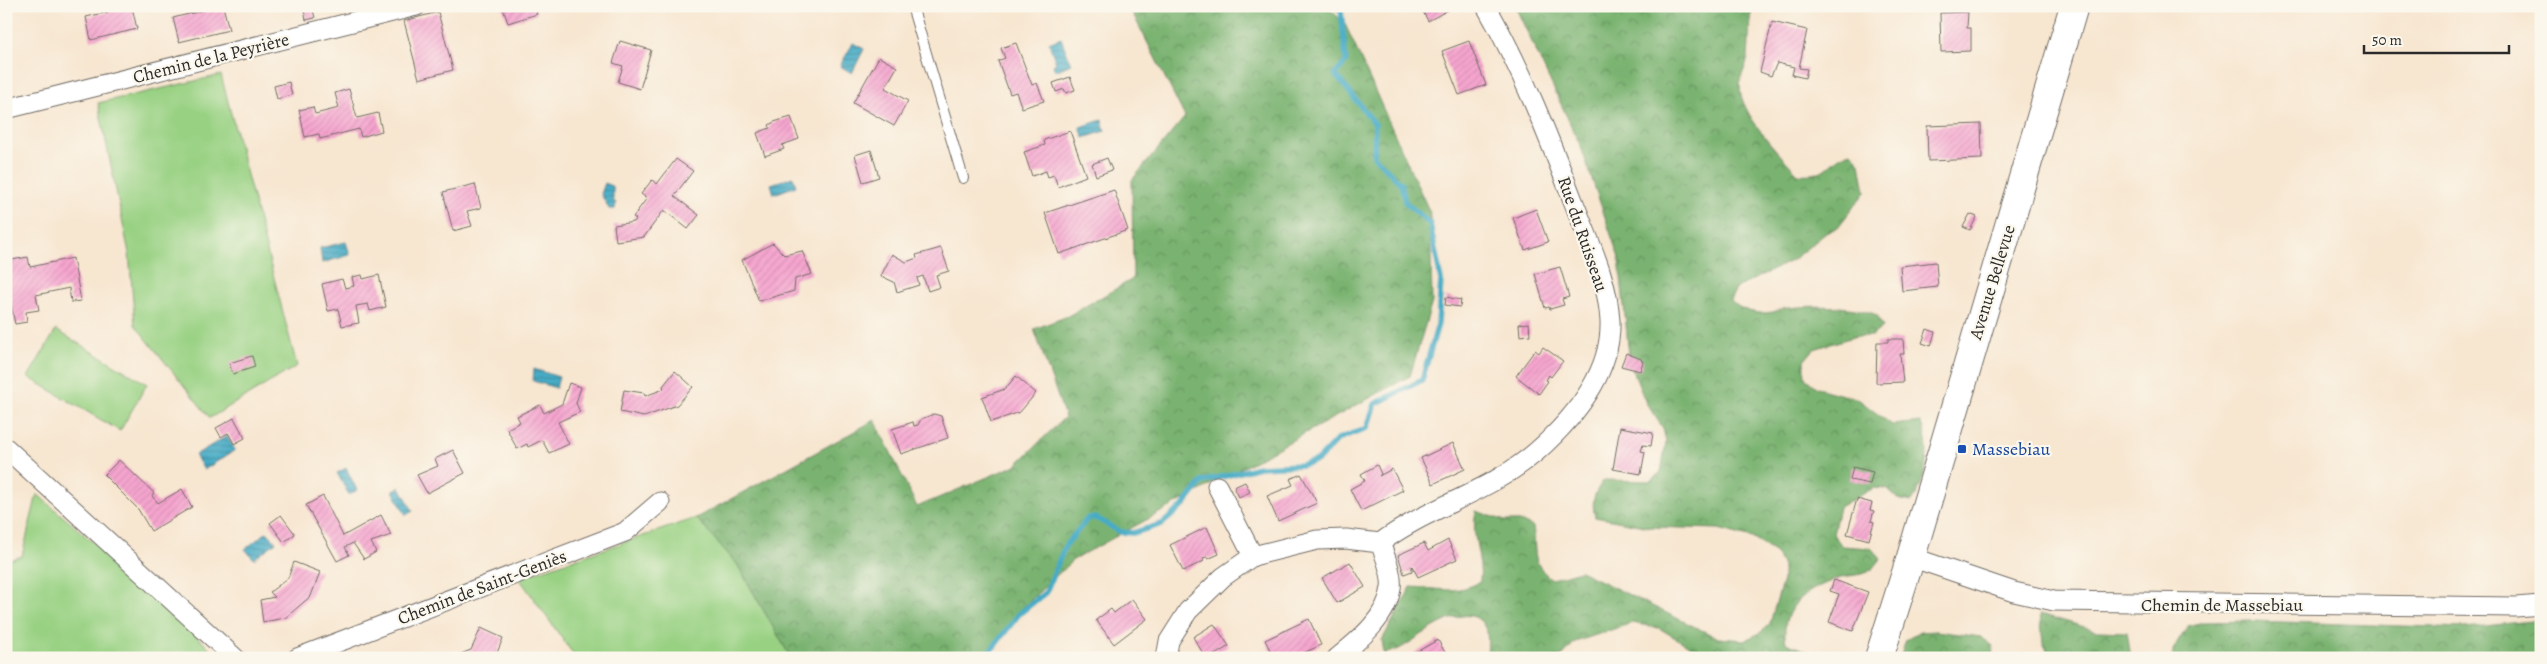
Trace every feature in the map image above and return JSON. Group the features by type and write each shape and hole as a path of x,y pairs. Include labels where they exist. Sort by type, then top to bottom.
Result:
{"main road":[{"name":"Avenue Bellevue","path":"1878,658 1911,557 2074,6"}],"street":[{"name":"Chemin de la Peyrière","path":"6,110 416,6"},
{"name":"Rue du Ruisseau","path":"1380,543 1402,526 1501,477 1535,453 1572,416 1596,380 1606,350 1610,322 1603,278 1532,95 1486,6"},
{"path":"6,448 235,658"},
{"path":"1217,486 1253,556"},
{"name":"Chemin de Saint-Geniès","path":"297,658 625,532 660,502"},
{"path":"1166,658 1169,641 1188,612 1223,577 1253,556 1317,540 1346,538 1380,543 1388,563 1392,587 1385,608 1362,638 1338,658"},
{"name":"Chemin de Massebiau","path":"1911,557 2014,592 2054,601 2506,607 2541,605"}],"lane":[{"path":"912,6 962,178"}],"green space":[{"path":"1129,6 1327,6 1345,24 1430,213 1432,302 1410,376 1073,560 1017,613 985,658 791,658 737,564 696,518 875,420 917,507 1016,465 1065,417 1034,329 1068,316 1133,279 1132,180 1185,117"},
{"path":"1515,6 1753,6 1748,56 1740,86 1741,97 1753,121 1771,145 1798,174 1817,173 1836,159 1851,152 1860,163 1865,192 1838,227 1826,233 1791,261 1736,288 1730,301 1745,310 1755,312 1767,313 1786,308 1821,306 1857,309 1877,315 1883,327 1871,336 1856,336 1814,349 1804,361 1805,378 1817,388 1858,399 1892,425 1920,422 1924,431 1927,452 1926,463 1921,484 1912,502 1898,499 1887,489 1874,488 1839,507 1833,534 1842,546 1871,548 1881,559 1873,569 1867,572 1831,581 1809,592 1792,608 1787,618 1785,630 1786,643 1823,658 1709,658 1659,628 1632,623 1575,642 1560,658 1487,658 1488,640 1486,630 1479,620 1469,616 1457,617 1444,622 1399,649 1384,654 1382,640 1411,587 1454,590 1480,582 1480,564 1475,538 1476,511 1505,521 1520,521 1533,527 1537,562 1540,568 1552,579 1580,571 1718,638 1745,640 1760,633 1770,623 1783,580 1783,566 1776,553 1752,538 1719,529 1650,527 1595,517 1594,497 1604,480 1650,481 1661,472 1666,442 1663,428 1646,403 1630,364 1619,258 1581,147"},
{"path":"221,75 297,366 210,418 135,325 129,253 98,103"},
{"path":"56,330 147,384 120,431 28,377"},
{"path":"37,494 158,598 219,658 6,658 6,561 22,556"},
{"path":"696,518 737,564 791,658 576,658 519,578"},
{"path":"2040,614 2098,631 2127,632 2131,658 2051,658 2043,643"},
{"path":"2541,620 2541,656 2536,658 2173,658 2173,650 2188,626 2203,622 2252,621 2465,628"},
{"path":"1936,631 1981,637 1993,646 1992,658 1900,658 1906,640 1920,632"}],"water":[{"path":"1061,38 1071,64 1055,71 1053,65 1056,63 1049,43"},
{"path":"853,43 864,49 852,73 840,66"},
{"path":"1102,120 1105,131 1084,138 1080,127"},
{"path":"793,177 796,186 774,194 771,184"},
{"path":"605,183 613,187 613,200 616,203 615,209 609,209 601,194"},
{"path":"346,242 350,255 322,263 320,248"},
{"path":"534,369 559,377 556,388 533,381"},
{"path":"227,436 235,450 204,470 195,455"},
{"path":"346,468 357,490 349,495 337,473"},
{"path":"400,487 413,511 406,515 393,491"},
{"path":"267,532 276,542 254,559 245,549"}],"building":[{"path":"107,6 132,7 137,29 91,40 86,17 108,12"},
{"path":"203,6 223,6 229,30 179,42 173,18 204,10"},
{"path":"303,6 312,6 315,18 306,20"},
{"path":"502,6 534,6 537,14 508,23"},
{"path":"1420,6 1448,6 1450,9 1428,21"},
{"path":"438,12 453,70 419,79 404,21"},
{"path":"1968,12 1967,28 1971,28 1971,51 1941,52 1940,13"},
{"path":"1772,22 1807,30 1799,68 1807,69 1805,78 1792,75 1794,67 1777,63 1771,76 1760,72"},
{"path":"620,41 651,50 640,89 618,82 623,66 613,63"},
{"path":"1469,41 1486,85 1459,95 1442,51"},
{"path":"1016,43 1032,85 1037,83 1044,101 1022,108 1016,92 1010,94 998,61 1005,58 1001,48"},
{"path":"879,57 897,67 885,88 908,101 894,126 853,103"},
{"path":"1070,77 1075,90 1066,93 1064,89 1056,92 1053,83"},
{"path":"289,82 292,95 277,99 274,86"},
{"path":"349,89 357,118 378,113 382,131 361,137 359,129 320,139 319,134 305,137 299,110 313,107 315,114 339,108 335,93"},
{"path":"791,117 799,139 782,145 784,149 765,156 757,133 770,128 769,125 774,122"},
{"path":"1981,124 1982,159 1928,161 1927,126"},
{"path":"1070,131 1086,176 1058,187 1054,175 1048,177 1046,171 1032,176 1024,152 1045,145 1044,140"},
{"path":"871,150 879,177 863,182 855,155"},
{"path":"1107,158 1112,170 1096,176 1092,164"},
{"path":"676,159 693,171 674,196 699,215 688,229 664,210 644,237 616,241 614,225 634,222 636,219 633,217 647,198 641,194 652,180 657,184"},
{"path":"475,184 481,208 467,211 472,226 453,231 443,192"},
{"path":"1114,190 1128,230 1059,254 1045,213"},
{"path":"1536,209 1548,242 1525,250 1513,218"},
{"path":"1970,214 1977,217 1970,230 1963,227"},
{"path":"773,243 784,255 802,251 812,274 795,279 794,291 759,301 742,260"},
{"path":"941,248 949,271 936,275 940,287 928,291 923,276 917,278 919,285 897,292 894,282 881,276 892,254 906,262 917,258 916,255"},
{"path":"28,257 30,267 73,258 81,301 71,302 69,288 36,295 39,310 26,312 27,322 15,324 6,280 6,261"},
{"path":"1936,262 1938,287 1902,291 1900,266"},
{"path":"1560,267 1569,297 1562,299 1564,305 1550,309 1549,307 1545,308 1535,274"},
{"path":"362,275 363,279 379,275 386,307 370,311 368,304 356,306 359,323 342,326 338,309 328,311 322,284 342,279 345,288 354,286 352,277"},
{"path":"1446,297 1461,300 1460,307 1445,305"},
{"path":"1529,323 1530,335 1520,336 1519,324"},
{"path":"1927,329 1935,332 1931,346 1922,343"},
{"path":"1888,339 1903,339 1904,354 1900,354 1903,382 1876,383 1877,342 1888,342"},
{"path":"1543,347 1563,361 1551,377 1549,375 1546,380 1548,381 1539,394 1516,376 1535,350 1539,353"},
{"path":"1626,353 1641,359 1643,362 1640,371 1621,366"},
{"path":"252,356 255,367 233,374 229,363"},
{"path":"675,371 693,387 677,405 644,417 620,412 624,390 644,393 645,396 664,389 663,386"},
{"path":"1016,376 1036,393 1020,412 991,422 982,397 1005,389"},
{"path":"569,383 581,387 576,403 580,412 558,422 569,444 549,453 542,440 528,447 527,444 517,449 507,429 520,422 517,416 540,405 544,413 562,404"},
{"path":"934,414 941,416 948,438 901,454 892,429 913,422 914,426 918,425 921,419"},
{"path":"234,418 245,438 234,444 228,433 221,437 216,428"},
{"path":"1620,427 1653,433 1651,446 1643,445 1641,451 1645,452 1641,474 1613,469"},
{"path":"1453,443 1465,469 1433,484 1421,458"},
{"path":"453,450 465,473 427,493 417,475 438,466 435,459"},
{"path":"119,460 154,493 152,496 158,503 182,489 192,507 151,531 138,509 104,475"},
{"path":"1377,465 1381,474 1379,476 1392,469 1403,490 1361,511 1350,489 1365,481 1361,474"},
{"path":"1853,467 1873,472 1870,484 1850,480"},
{"path":"1301,474 1317,503 1278,521 1267,496 1293,485 1290,479"},
{"path":"1245,482 1250,492 1239,497 1234,487"},
{"path":"323,496 343,536 381,515 391,535 371,542 376,552 364,559 353,543 345,547 349,555 337,561 306,505"},
{"path":"1857,499 1872,503 1870,510 1874,511 1871,521 1874,522 1869,540 1847,534"},
{"path":"281,515 295,534 284,542 270,523"},
{"path":"1207,527 1219,554 1208,559 1207,557 1203,558 1204,561 1183,571 1170,545"},
{"path":"1448,540 1457,559 1418,577 1412,566 1412,571 1404,574 1398,555 1424,543 1428,551"},
{"path":"294,562 320,572 311,596 285,618 263,622 260,600 275,597 270,592 288,578"},
{"path":"1350,562 1365,587 1337,603 1322,578"},
{"path":"1834,580 1868,592 1853,631 1829,622 1839,594 1830,591"},
{"path":"1132,599 1147,619 1114,644 1096,620 1111,609 1114,613"},
{"path":"1309,619 1321,645 1293,658 1274,658 1265,640"},
{"path":"1214,624 1229,646 1210,658 1206,658 1193,637"},
{"path":"481,628 503,638 495,658 450,658 471,650"},
{"path":"1438,640 1448,658 1406,658 1416,652"}],"waterway":[{"path":"985,658 1019,614 1046,592 1065,546 1088,518 1096,518 1121,532 1133,533 1162,524 1183,506 1202,482 1259,467 1301,465 1318,460 1338,439 1367,428 1375,404 1422,380 1438,324 1441,280 1430,224 1405,202 1401,184 1374,156 1375,124 1335,74 1346,62 1341,10 1333,6"}],"place":[{"name":"Massebiau","path":"1962,449"}]}
